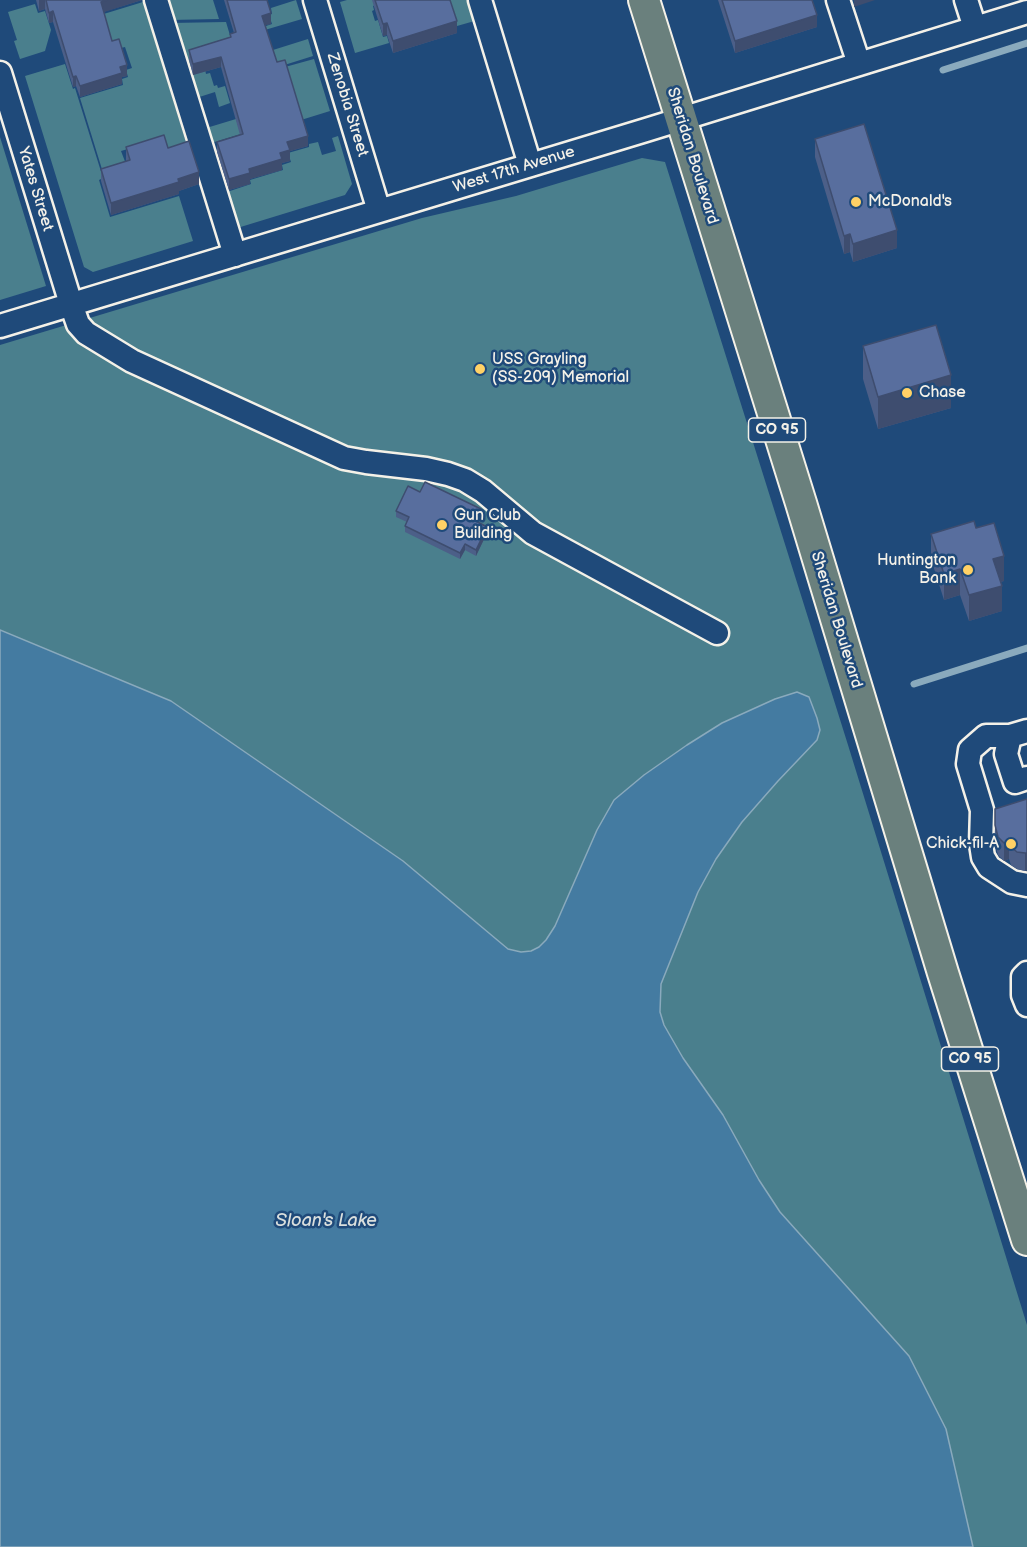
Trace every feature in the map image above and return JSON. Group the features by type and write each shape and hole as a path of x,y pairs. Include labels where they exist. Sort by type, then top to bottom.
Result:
{"main road":[{"name":"Sheridan Boulevard","path":"644,0 1027,1240"}],"street":[{"path":"156,0 235,255"},
{"name":"Zenobia Street","path":"315,0 380,211"},
{"path":"480,0 530,165"},
{"path":"838,0 859,64"},
{"path":"966,0 975,28"},
{"name":"West 17th Avenue","path":"0,326 680,120 1027,12"},
{"name":"Yates Street","path":"0,73 71,304 78,324 86,333 132,361 344,458 426,469 465,480 483,491 533,533 717,633"},
{"path":"1019,734 1006,754 1016,782 1027,778"},
{"path":"1019,734 986,736 970,750 968,764 982,810 983,857 989,867 1012,882 1027,885"},
{"path":"1027,973 1023,977 1023,995 1027,1005"}],"green space":[{"path":"163,0 213,0 219,19 169,20"},
{"path":"296,0 302,19 258,32 257,29 272,24 269,15 272,14 271,8"},
{"path":"376,0 377,4 373,6 372,11 375,21 378,20 383,37 387,36 389,43 355,53 340,2"},
{"path":"446,0 472,0 478,20 457,26 452,7"},
{"path":"143,2 189,152 168,159 151,142 121,151 129,172 105,179 80,98 123,85 122,79 128,77 126,70 132,68 125,47 113,50 84,20"},
{"path":"35,4 38,13 45,11 51,30 45,51 20,59 8,12"},
{"path":"226,22 232,42 204,65 206,74 210,73 214,86 217,85 218,88 225,86 230,103 219,107 215,92 193,99 171,23"},
{"path":"308,39 313,56 278,67 273,50"},
{"path":"314,59 330,111 301,120 285,67"},
{"path":"65,64 73,89 75,88 103,178 99,180 110,217 179,196 193,241 93,272 84,267 25,76"},
{"path":"236,119 241,134 208,144 203,129"},
{"path":"338,136 352,184 345,195 234,229 227,192 251,184 250,180 283,170 282,165 291,162 288,153 309,147 309,144 318,142 322,155 336,151 332,138"},
{"path":"0,137 46,286 0,300"},
{"path":"642,158 665,162 1027,1325 1027,1547 973,1547 946,1429 909,1356 780,1212 759,1180 723,1115 683,1058 664,1025 660,1012 661,984 698,892 716,859 742,822 817,740 722,723 644,775 597,830 555,926 546,940 531,951 521,952 508,949 403,861 171,701 0,630 0,345 422,218 516,196"}],"water":[{"name":"Sloan's Lake","path":"0,630 171,701 403,861 508,949 521,952 539,947 555,926 597,830 614,800 644,775 722,723 775,699 797,692 809,697 820,730 817,740 742,822 716,859 698,892 661,984 660,1012 664,1025 683,1058 723,1115 759,1180 780,1212 909,1356 946,1429 973,1547 0,1547"}],"building":[{"path":"46,0 108,0 101,2 112,41 119,39 127,65 120,67 122,73 80,86 76,76 73,77 53,11 49,13"},
{"path":"227,0 267,0 271,13 262,16 277,62 285,60 308,136 287,142 290,150 280,153 282,159 249,169 250,173 229,179 217,142 243,134 221,57 193,64 189,50 231,37 230,34 236,32"},
{"path":"375,0 450,0 457,21 393,41 387,23 383,24"},
{"path":"722,0 812,0 817,15 735,41"},
{"name":"McDonald's","path":"864,124 897,230 853,244 850,234 844,236 815,139"},
{"path":"164,135 168,148 189,141 199,172 178,179 179,182 111,203 101,169 130,160 126,147"},
{"path":"936,325 951,375 878,397 863,346"},
{"name":"Gun Club Building","path":"425,482 481,509 476,521 487,527 476,550 465,544 460,553 405,526 409,517 396,511 408,486 420,492"},
{"path":"974,521 976,528 994,523 1004,556 993,559 1002,586 969,595 960,569 944,574 931,534"},
{"path":"1027,799 1027,853 1025,853 1017,852 1011,847 1009,841 1004,843 998,837 995,809"}],"waterway":[{"path":"943,70 1027,43"},
{"path":"914,684 1027,648"}],"place":[{"name":"McDonald's","path":"856,202"},
{"name":"USS Grayling (SS-209) Memorial","path":"480,369"},
{"name":"Chase","path":"907,393"},
{"name":"Gun Club Building","path":"442,525"},
{"name":"Huntington Bank","path":"968,570"},
{"name":"Chick-fil-A","path":"1011,844"}]}
